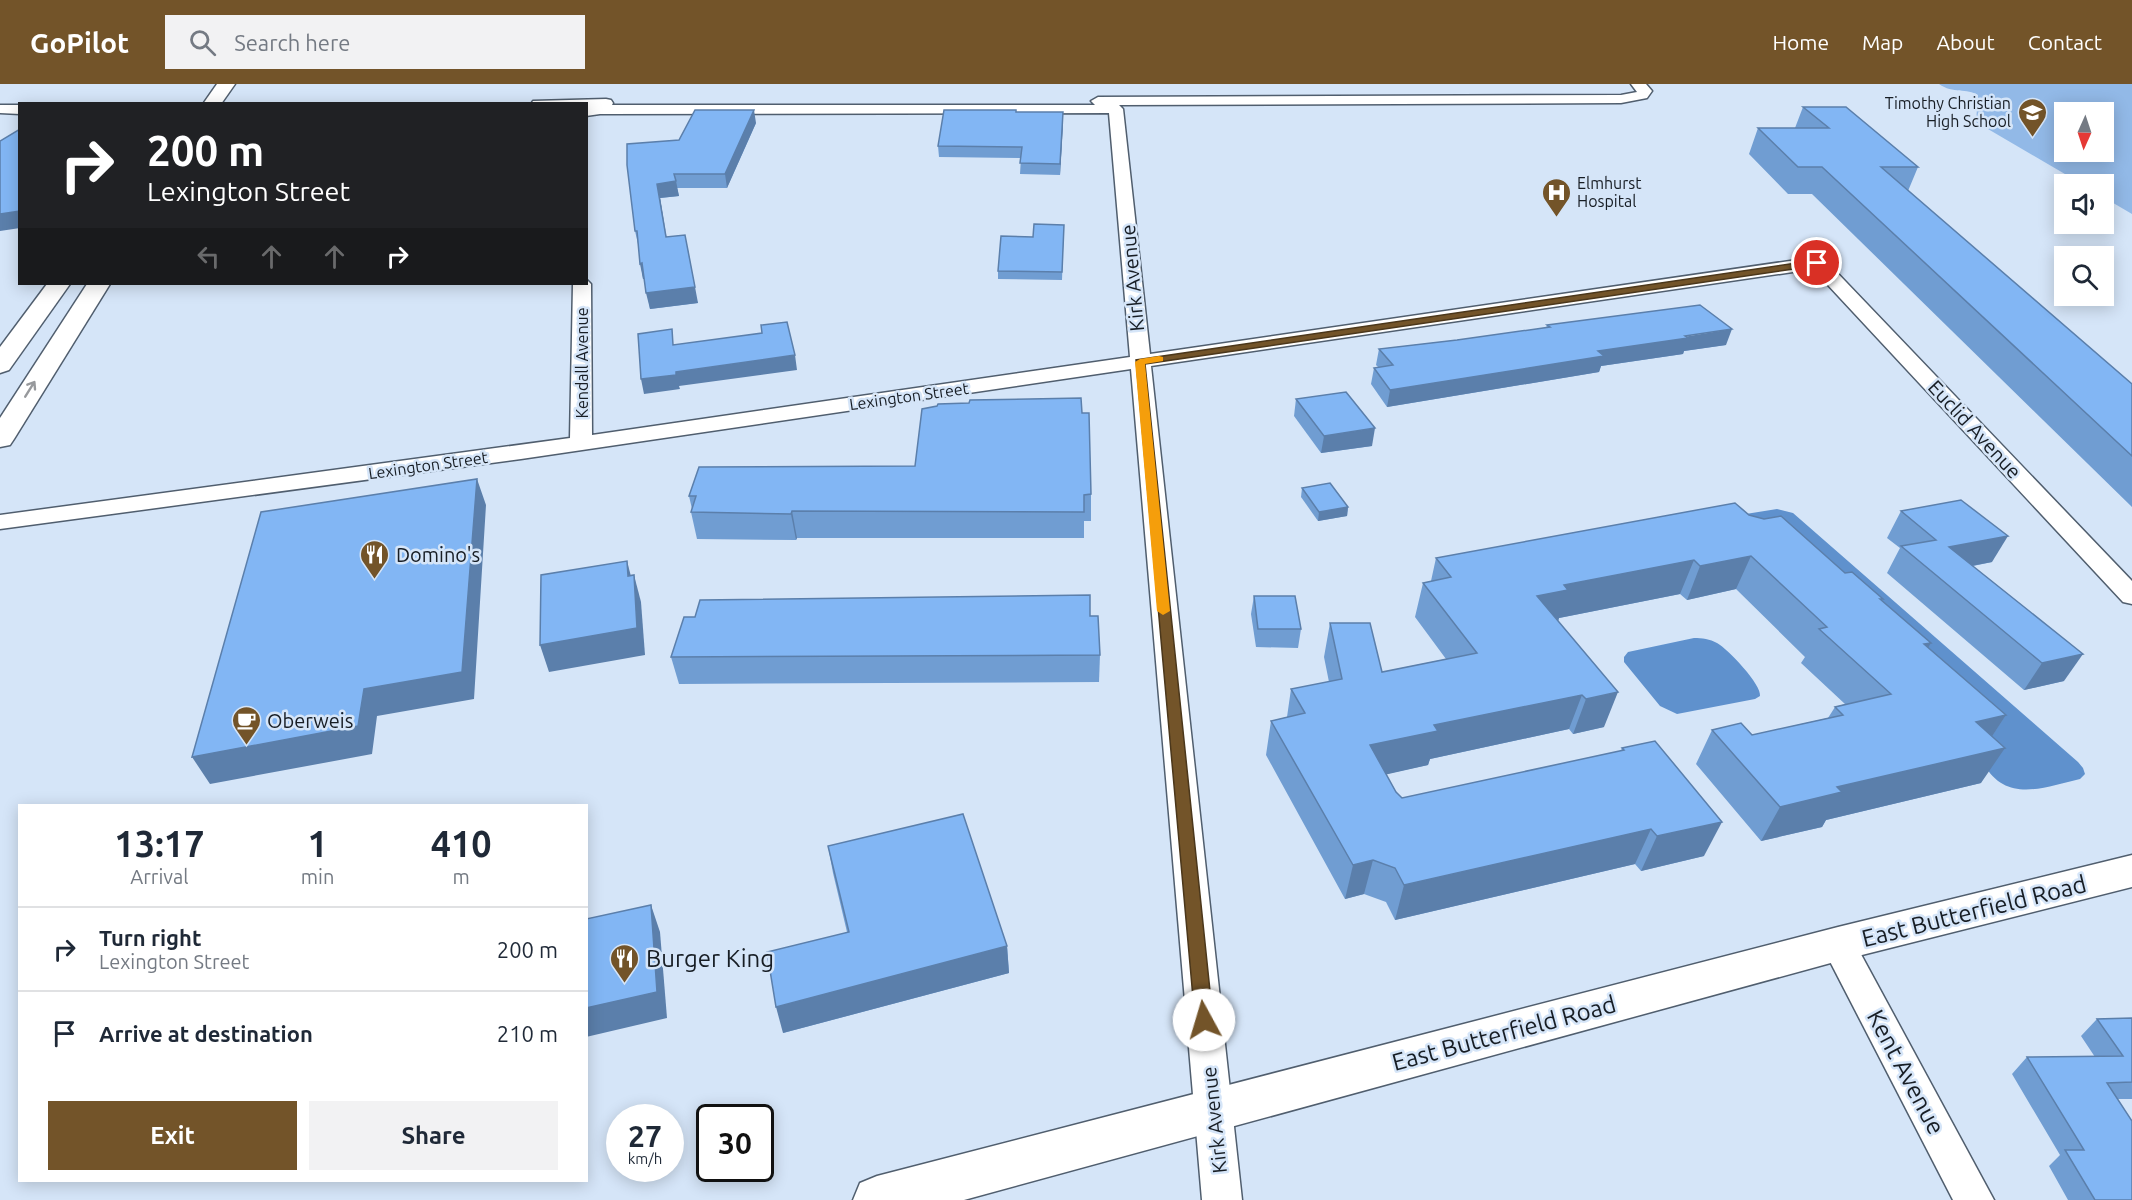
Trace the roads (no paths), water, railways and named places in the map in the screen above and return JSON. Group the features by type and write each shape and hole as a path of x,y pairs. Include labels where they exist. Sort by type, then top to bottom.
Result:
{"main road":[{"path":"213,102 226,84"},
{"path":"0,365 57,285"},
{"path":"0,439 97,285"},
{"name":"East Butterfield Road","path":"877,1200 1838,944 2132,872"}],"street":[{"path":"588,104 1621,99 1640,90"},
{"path":"0,109 18,110"},
{"name":"Kirk Avenue","path":"588,112 1116,109 1222,1200"},
{"name":"Lexington Street","path":"0,522 581,443 1817,263"},
{"name":"Euclid Avenue","path":"1817,263 2132,596"},
{"name":"Kendall Avenue","path":"581,443 582,285"},
{"name":"Kent Avenue","path":"1838,944 1974,1200"}],"place":[{"name":"Timothy Christian High School","path":"2032,138"},
{"name":"Elmhurst Hospital","path":"1556,218"},
{"name":"Domino's","path":"375,580"},
{"name":"Oberweis","path":"246,746"},
{"name":"Burger King","path":"625,984"}]}
